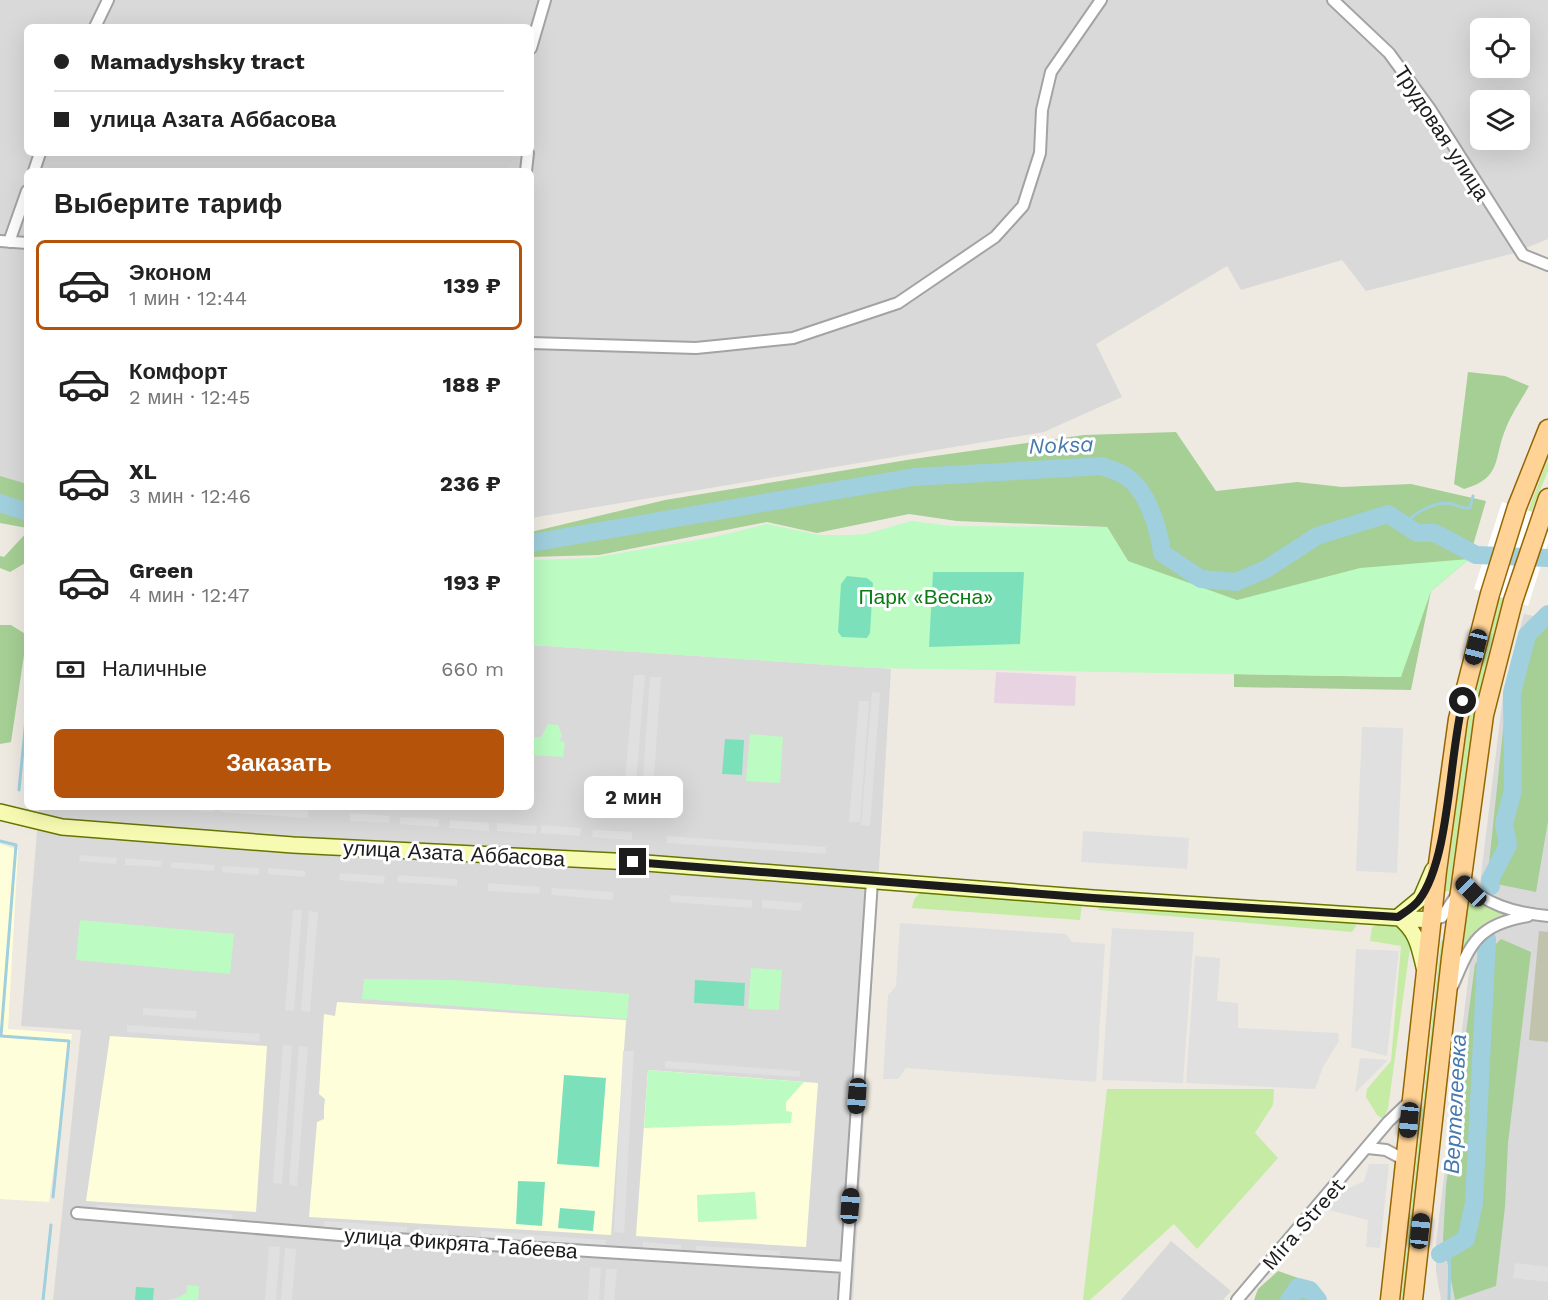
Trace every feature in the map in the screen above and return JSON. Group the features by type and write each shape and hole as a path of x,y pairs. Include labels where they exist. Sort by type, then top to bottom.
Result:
{"main road":[{"path":"1389,1297 1431,920 1458,719 1490,594 1517,507 1548,429"},
{"path":"1413,1300 1446,1002 1484,715 1513,601 1545,507"}],"street":[{"path":"96,24 108,0"},
{"path":"534,38 545,0"},
{"path":"534,343 706,347 793,338 898,303 995,237 1023,206 1040,153 1042,110 1051,72 1101,0"},
{"name":"Трудовая улица","path":"1333,0 1389,53 1431,109 1523,255 1548,265"},
{"path":"24,198 5,241 24,243"},
{"name":"улица Азата Аббасова","path":"0,812 62,827 336,848 633,862 1093,898 1431,920"},
{"path":"1425,976 1417,937 1409,925 1398,917 1421,898 1428,886 1440,847"},
{"path":"844,1300 872,881"},
{"path":"1431,920 1446,911 1461,881 1480,898 1494,905 1533,915 1548,916"},
{"path":"1446,1002 1471,944 1481,933 1502,921 1533,915"},
{"name":"Mira Street","path":"1237,1300 1388,1122 1411,1100"},
{"path":"1368,1148 1386,1150 1405,1160"},
{"name":"улица Фикрята Табеева","path":"77,1213 363,1237 846,1267"}],"shaded area":[{"path":"0,0 1548,0 1548,239 1511,254 1366,291 1342,260 1241,290 1227,266 1096,344 1122,397 1044,432 534,517 534,168 24,168 24,488 0,479"},
{"path":"1524,614 1548,619 1548,1300 1441,1300 1436,1271 1436,1242 1504,687"},
{"path":"534,645 891,669 853,1300 53,1300 81,1030 21,1026 39,810 534,810"},
{"path":"996,672 1076,676 1075,706 994,703"},
{"path":"634,675 645,675 634,805 623,804"},
{"path":"650,677 661,677 652,806 641,806"},
{"path":"872,692 880,693 870,826 861,825"},
{"path":"859,701 869,701 860,822 849,822"},
{"path":"1362,727 1403,728 1397,873 1356,871"},
{"path":"188,810 214,810 214,812"},
{"path":"220,810 308,810 308,818 220,812"},
{"path":"350,813 390,816 389,823 350,821"},
{"path":"400,817 439,819 439,827 400,824"},
{"path":"450,820 489,823 489,831 449,828"},
{"path":"497,823 537,826 536,834 497,831"},
{"path":"541,825 581,828 580,836 541,833"},
{"path":"593,830 632,832 632,840 592,837"},
{"path":"1083,831 1189,838 1187,869 1081,862"},
{"path":"667,836 826,847 826,854 667,843"},
{"path":"0,844 18,850 8,1029 72,1034 49,1202 0,1199"},
{"path":"80,855 117,858 116,864 79,861"},
{"path":"125,858 162,861 161,867 125,865"},
{"path":"172,862 214,865 214,871 171,868"},
{"path":"222,866 259,868 259,875 222,872"},
{"path":"268,868 305,871 305,877 268,874"},
{"path":"340,873 385,876 384,884 339,880"},
{"path":"398,875 457,879 457,886 397,882"},
{"path":"488,883 540,887 539,894 488,891"},
{"path":"552,888 613,892 613,900 551,895"},
{"path":"670,895 752,900 752,908 670,902"},
{"path":"762,900 802,903 801,911 762,908"},
{"path":"293,910 302,910 294,1011 285,1010"},
{"path":"309,911 318,912 310,1012 301,1011"},
{"path":"900,923 1066,934 1072,942 1105,944 1096,1082 906,1068 898,1079 883,1079 888,995 896,986"},
{"path":"1112,928 1194,932 1183,1083 1102,1080"},
{"path":"1539,931 1548,932 1548,1042 1529,1040"},
{"path":"1356,949 1399,951 1387,1056 1351,1047"},
{"path":"1195,956 1220,958 1217,1001 1238,1003 1238,1028 1338,1033 1339,1041 1323,1067 1315,1089 1186,1083"},
{"path":"337,1002 626,1020 611,1235 309,1217 317,1122 324,1119 325,1099 319,1094 324,1014 335,1016"},
{"path":"143,1008 197,1011 196,1019 143,1015"},
{"path":"127,1025 260,1034 259,1042 127,1032"},
{"path":"110,1036 267,1046 256,1212 86,1201"},
{"path":"283,1045 292,1046 282,1184 273,1183"},
{"path":"299,1046 308,1047 297,1186 289,1185"},
{"path":"623,1051 634,1051 624,1233 614,1232"},
{"path":"1360,1058 1388,1060 1355,1093"},
{"path":"665,1061 800,1071 800,1077 665,1068"},
{"path":"648,1070 818,1083 806,1247 636,1236"},
{"path":"1369,1164 1389,1164 1380,1248 1366,1247 1368,1220 1325,1209 1343,1191 1364,1181"},
{"path":"97,1205 232,1214 232,1220 96,1211"},
{"path":"324,1221 407,1227 407,1233 323,1228"},
{"path":"419,1228 448,1230 448,1236 418,1234"},
{"path":"481,1231 606,1240 605,1246 481,1237"},
{"path":"1171,1241 1231,1291 1223,1300 1121,1300"},
{"path":"643,1242 681,1245 681,1251 643,1249"},
{"path":"269,1246 280,1247 276,1300 265,1300"},
{"path":"696,1246 780,1251 779,1257 696,1252"},
{"path":"285,1248 296,1249 292,1300 281,1300"},
{"path":"1515,1263 1548,1267 1548,1282 1513,1278"},
{"path":"590,1267 601,1268 599,1300 588,1300"},
{"path":"606,1269 617,1269 614,1300 604,1300"}],"green space":[{"path":"1468,372 1505,376 1529,386 1508,422 1491,473 1485,479 1464,489 1454,484"},
{"path":"1176,432 1216,491 1297,482 1342,487 1411,484 1486,501 1469,559 1431,591 1411,690 1234,687 1234,674 1400,677 1237,600 1157,608 1107,527 957,521 909,514 817,533 767,522 599,555 534,557 534,531 665,500 913,459 1084,435"},
{"path":"1548,458 1548,471 1533,507 1490,648 1476,718 1449,891 1445,891 1466,738 1477,678 1506,576"},
{"path":"0,476 24,483 24,527 0,523"},
{"name":"Парк «Весна»","path":"911,521 953,526 1107,527 1128,561 1237,600 1360,568 1469,559 1431,591 1401,677 876,668 534,645 534,560 592,558 714,537 767,524 820,535 866,534"},
{"path":"24,535 24,564 10,572 0,568 0,556 4,557"},
{"path":"933,572 1024,572 1020,644 929,647"},
{"path":"847,576 867,578 873,583 870,633 867,638 842,637 838,632 841,584"},
{"path":"1548,607 1548,821 1536,892 1487,882 1507,693 1529,621"},
{"path":"0,625 11,625 24,633 24,655 11,742 0,744"},
{"path":"548,724 558,725 562,736 559,741 565,742 563,757 534,755 534,737 541,737"},
{"path":"750,734 783,737 780,783 746,781"},
{"path":"725,739 744,740 742,775 722,774"},
{"path":"929,890 1082,904 1080,920 912,908 917,896"},
{"path":"1468,893 1509,912 1488,921 1470,940 1463,953"},
{"path":"1103,904 1356,922 1356,926 1352,932 1098,910"},
{"path":"80,920 234,934 230,974 76,960"},
{"path":"1384,923 1402,929 1410,947 1388,1109 1383,1119 1377,1115 1366,1097 1367,1089 1391,1061 1401,946 1370,941 1372,927"},
{"path":"1501,939 1531,952 1508,1143 1505,1207 1496,1286 1455,1300 1443,1240 1446,1186 1475,964"},
{"path":"1441,940 1446,940 1406,1300 1401,1300"},
{"path":"751,968 782,970 779,1010 748,1009"},
{"path":"364,979 456,980 629,994 627,1019 362,999"},
{"path":"695,980 745,983 744,1006 694,1003"},
{"path":"648,1070 804,1082 786,1102 786,1111 792,1112 791,1123 644,1128"},
{"path":"564,1075 606,1078 599,1167 557,1164"},
{"path":"1107,1089 1274,1089 1273,1105 1255,1133 1278,1158 1197,1249 1174,1224 1090,1300 1083,1300"},
{"path":"518,1181 545,1182 542,1226 516,1224"},
{"path":"755,1192 757,1219 698,1222 697,1195"},
{"path":"560,1208 595,1211 593,1231 558,1228"},
{"path":"1278,1271 1307,1281 1313,1300 1254,1300 1258,1289"},
{"path":"187,1285 199,1286 198,1300 168,1300 178,1298 187,1292"},
{"path":"136,1287 154,1288 153,1300 135,1300"}],"pier":[{"path":"1502,502 1548,517 1548,543 1528,606 1474,589"}],"waterway":[{"name":"Noksa","path":"534,542 914,477 1102,466 1132,481 1151,510 1162,553 1201,579 1236,582 1266,569 1317,536 1388,514 1417,533 1435,533 1476,555 1548,558"},
{"path":"1405,524 1414,515 1433,505 1446,503 1470,508 1473,496"},
{"name":"Noksa","path":"0,503 24,511"},
{"name":"Вертелеевка","path":"1491,886 1490,880 1508,845 1504,824 1513,790 1512,693 1527,635 1548,614"},
{"path":"19,790 24,739"},
{"path":"0,841 16,845 1,1036 69,1041 53,1197"},
{"name":"Вертелеевка","path":"1440,1254 1466,1239 1474,1203 1487,939"},
{"path":"43,1300 51,1225"},
{"path":"1449,1300 1450,1248"},
{"name":"Вертелеевка","path":"1289,1300 1298,1287 1310,1290 1318,1300"}],"route":[{"path":"633,862 1093,898 1398,917 1415,906 1421,898 1428,886 1440,847 1458,719 1463,701"}]}
